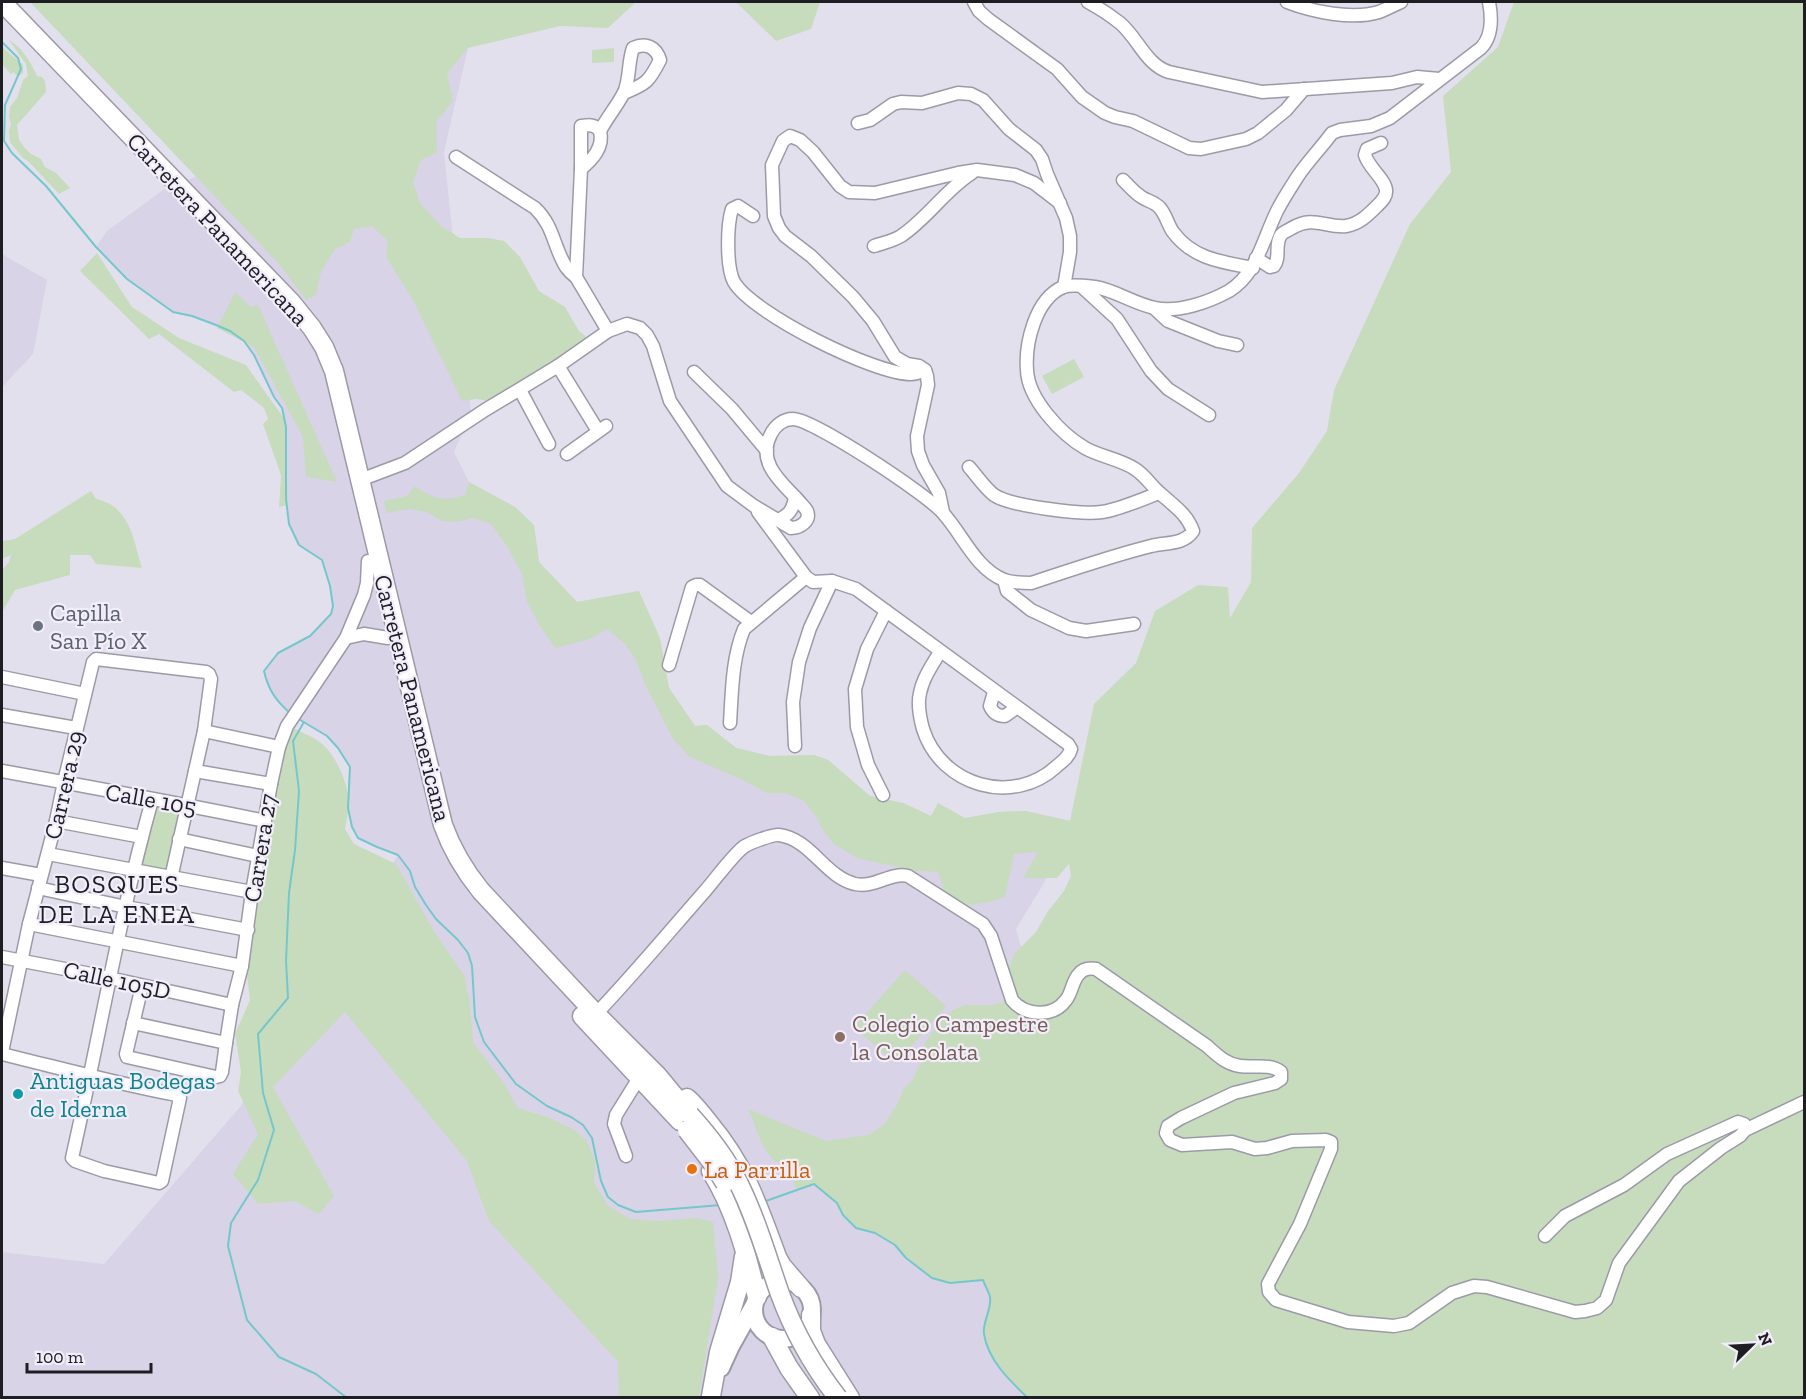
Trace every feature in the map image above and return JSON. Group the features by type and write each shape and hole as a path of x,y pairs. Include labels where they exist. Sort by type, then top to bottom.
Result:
{"highway":[{"name":"Carretera Panamericana","path":"2,2 291,302 324,347 334,371 396,636 443,825 449,840 464,870 481,891 596,1014 687,1121 729,1190 785,1331 825,1398"},
{"name":"Carretera Panamericana","path":"2,18 288,315 314,352 324,375 430,812 438,838 449,861 475,897 648,1077 658,1096 714,1143 737,1180 756,1223 789,1317 814,1364 838,1398"},
{"path":"648,1077 666,1080 698,1109 732,1153 752,1190 777,1257 801,1288"},
{"path":"658,1096 676,1128 722,1188 742,1240 756,1301"},
{"path":"711,1397 719,1352 740,1282 742,1240"},
{"path":"811,1315 811,1331 816,1344 850,1398"},
{"path":"771,1337 810,1398"}],"main road":[{"path":"711,1397 726,1356 756,1301 769,1284 786,1281 801,1288 810,1300 811,1315 809,1322 800,1333 787,1339 763,1334 750,1336 726,1356"},
{"path":"756,1301 754,1312 757,1324 771,1337"}],"street":[{"path":"974,2 979,11 988,19 1057,69 1082,96 1106,113 1133,121 1189,148 1201,149 1246,139 1286,110 1304,89"},
{"path":"1088,2 1119,23 1160,69 1262,92 1417,78 1439,79"},
{"path":"1287,2 1302,8 1336,14 1376,13 1401,2"},
{"path":"360,480 405,463 485,410 558,366 608,331 627,324 640,328 653,346 670,401 727,486 754,506 792,528 798,528 803,524 807,518 807,510 776,478 767,451 773,429 781,422 793,419 806,422 863,454 923,495 943,512 974,556 1004,580 1031,583 1152,545 1183,541 1193,531 1189,520 1181,511 1136,470 1085,448 1069,436 1042,408 1027,377 1026,359 1029,337 1039,311 1051,296 1064,287 1097,287 1154,308 1169,309 1212,299 1228,291 1242,281 1254,263 1278,210 1299,174 1332,134 1340,130 1371,126 1390,118 1481,48 1487,42 1490,32 1489,2"},
{"path":"600,131 624,93"},
{"path":"858,123 870,120 893,104 902,102 922,104 958,93 971,94 983,100 1010,129 1036,150 1042,159 1066,218 1070,236 1070,252 1064,287"},
{"path":"576,277 581,126 589,124 597,127 602,138 594,157 581,169"},
{"path":"943,512 939,493 918,451 917,436 928,385 925,370 895,357 873,321 853,297 811,256 784,236 774,216 772,165 783,141 790,136 800,140 813,152 840,186 849,192 875,193 958,172 977,170 1015,175 1034,183 1060,203"},
{"path":"1123,180 1140,197 1155,203 1162,210 1172,231 1196,254 1212,260 1254,263 1270,267 1277,262 1277,247 1281,235 1301,222 1312,221 1346,226 1359,222 1384,198 1386,190 1365,155 1367,150 1381,143"},
{"path":"456,157 535,208 544,217 566,268 576,277 608,331"},
{"path":"874,246 899,238 913,227 957,182 977,170"},
{"path":"753,216 738,206 732,209 729,220 730,270 743,294 784,323 849,356 878,367 913,374 925,370"},
{"path":"1081,286 1117,319 1151,371 1168,389 1209,415"},
{"path":"1154,308 1168,321 1218,341 1237,345"},
{"path":"558,366 602,428 567,454"},
{"path":"694,372 732,409 767,451"},
{"path":"520,390 549,444"},
{"path":"969,467 993,494 1020,505 1103,512 1159,493"},
{"path":"778,520 787,516 794,508 795,497"},
{"path":"754,506 806,577 813,582 832,581 856,589 994,692 990,706 993,712 999,716 1005,716 1016,708 1068,744 1071,749 1070,754 1051,772 1030,782 1006,787 983,786 959,776 941,762 927,741 919,717 920,693 927,673 940,652"},
{"name":"Carrera 27","path":"134,1023 127,1057 220,1076 232,1005 242,966 258,856 279,747 287,726 346,638 364,595 368,561"},
{"path":"730,723 732,681 744,629 806,577"},
{"path":"1004,580 1008,591 1031,610 1070,628 1086,632 1134,624"},
{"path":"795,746 793,702 799,662 810,628 832,581"},
{"path":"669,665 692,587 700,585 751,622"},
{"path":"883,795 868,765 856,727 855,689 867,649 886,611"},
{"path":"346,638 364,634 387,638"},
{"name":"Carrera 29","path":"2,1053 29,924 48,854 63,782 93,662 96,659 206,672 211,679 204,731"},
{"path":"2,677 85,694"},
{"path":"2,715 76,728"},
{"path":"171,878 204,731 279,747"},
{"name":"Calle 105","path":"2,771 265,821"},
{"path":"195,771 271,784"},
{"path":"2,1053 91,1076 124,1085 177,1095 180,1098 162,1181 159,1183 104,1171 72,1158 91,1076 118,942 142,837 153,800"},
{"path":"56,821 142,837"},
{"path":"596,1014 744,846 778,835 794,841 838,876 851,883 864,885 901,874 908,876 983,924 991,936 1012,1000 1018,1008 1035,1014 1057,1010 1067,999 1078,974 1089,968 1096,969 1207,1046 1221,1059 1238,1066 1275,1067 1281,1072 1281,1079 1275,1083 1234,1093 1181,1118 1168,1126 1166,1133 1170,1140 1182,1145 1232,1142 1255,1149 1292,1141 1326,1140 1330,1142 1331,1149 1300,1224 1268,1284 1269,1292 1276,1300 1348,1322 1394,1326 1409,1323 1452,1293 1474,1286 1487,1287 1575,1312 1597,1308 1606,1300 1619,1263 1679,1181 1745,1130 1804,1102"},
{"path":"179,839 258,856"},
{"path":"48,854 252,892"},
{"path":"2,868 41,875"},
{"path":"38,888 248,930"},
{"path":"29,924 242,966"},
{"name":"Calle 105D","path":"2,957 232,1005"},
{"path":"142,986 134,1023 226,1043"},
{"path":"626,1156 614,1124 616,1115 648,1077"},
{"path":"1545,1236 1565,1216 1624,1185 1667,1154 1738,1122 1744,1124 1745,1130"}],"shaded area":[{"path":"468,48 444,152 471,412 454,452 469,482 515,507 534,525 539,562 577,602 639,591 669,688 695,726 707,725 736,748 769,756 814,755 828,760 870,796 903,803 944,822 999,812 1026,811 1070,821 1044,883 1016,929 1036,999 814,1184 837,1203 843,1215 856,1227 875,1233 895,1245 906,1258 950,1283 983,1280 990,1298 983,1332 989,1348 997,1366 1028,1397 2,1398 2,1252 104,1264 240,1107 398,855 358,838 352,827 348,808 349,766 338,748 327,737 288,712 273,697 267,683 264,671 271,661 278,653 310,636 331,614 333,606 322,560 299,545 289,524 286,499 286,427 282,408 244,341 216,325 173,312 127,279 96,247 107,231 163,190 447,74"},
{"path":"2,254 47,280 33,354 2,387"}],"green space":[{"path":"30,2 636,2 608,28 560,26 468,48 447,74 453,101 436,122 437,152 421,160 413,182 420,203 441,226 460,238 488,238 504,241 520,257 539,291 565,307 579,331 586,337 551,363 489,401 476,399 462,401 413,300 386,257 388,241 372,226 354,229 350,242 335,249 321,272 316,295 306,300 279,264"},
{"path":"736,2 820,2 811,29 776,41"},
{"path":"1514,2 1804,2 1804,1397 1028,1397 999,1366 987,1347 984,1329 990,1302 983,1280 950,1283 932,1278 906,1258 895,1245 876,1233 856,1228 843,1215 837,1203 814,1184 796,1189 787,1165 774,1161 764,1148 748,1109 826,1141 868,1135 884,1125 903,1090 913,1079 921,1062 925,1043 944,1019 953,1010 965,1005 993,1005 1003,1002 1013,987 1009,968 1014,954 1036,932 1048,911 1064,891 1071,876 1069,864 1057,878 1023,878 1038,852 1014,854 1005,897 971,905 947,899 938,872 917,871 857,858 834,844 804,801 786,793 767,793 690,757 673,739 646,686 636,660 625,644 607,629 590,639 555,648 527,602 522,574 508,548 491,524 473,518 455,522 442,521 427,512 409,509 386,513 384,501 407,496 415,486 439,498 458,497 465,495 469,482 515,507 534,525 539,562 577,602 639,591 660,638 669,688 695,726 707,725 736,748 769,756 814,755 828,760 870,796 903,803 931,816 938,803 965,818 999,812 1026,811 1070,821 1094,704 1136,663 1155,611 1198,585 1228,587 1230,618 1251,582 1252,528 1299,473 1327,431 1334,390 1410,224 1451,172 1443,96 1498,47"},
{"path":"9,40 22,51 37,76 42,77 45,81 46,92 17,125 19,140 24,147 41,159 45,167 56,173 70,188 59,194 10,142 10,107 17,98 23,80 28,76 26,64"},
{"path":"2,45 23,65 23,73 11,74 2,64"},
{"path":"614,48 614,62 592,63 592,50"},
{"path":"97,253 132,307 179,338 246,365 285,420 288,505 279,507 281,475 263,424 268,419 264,408 241,390 234,392 159,334 149,339 80,271"},
{"path":"235,292 251,307 258,305 337,482 306,477 303,437 254,347 217,328"},
{"path":"1074,359 1084,377 1052,394 1042,376"},
{"path":"91,491 96,499 107,503 123,516 132,535 142,568 96,564 90,555 70,555 70,575 15,590 2,612 2,570 9,562 11,555 2,559 2,541 15,539"},
{"path":"289,726 318,741 336,761 349,798 345,829 354,844 396,864 435,933 465,977 473,1042 503,1082 518,1108 547,1117 573,1129 586,1140 595,1160 594,1183 608,1206 630,1219 658,1221 696,1218 713,1222 718,1278 699,1397 619,1397 618,1362 489,1221 467,1161 345,1012 273,1087 334,1196 319,1214 294,1201 258,1204 233,1174 258,1134 238,1091 241,1072 235,1034 250,1000 246,965 256,892 282,751"},
{"path":"152,800 188,805 171,878 135,870"},
{"path":"905,970 946,1006 896,1064 854,1027"}],"waterway":[{"path":"2,42 18,58 21,69 5,105 4,141 12,153 46,186 96,247 127,279 173,312 216,325 244,341 282,408 286,427 286,499 289,524 299,545 322,560 333,606 331,614 310,636 278,653 264,671 273,694 290,713"},
{"path":"297,718 327,736 350,767 348,808 352,827 358,838 398,855 410,871 415,887 426,905 468,953 472,966 475,1017 484,1042 516,1084 547,1106 583,1125 592,1138 601,1181 608,1197 618,1205 636,1212 721,1205"},
{"path":"304,722 293,741 299,791 289,893 286,961 288,998 258,1034 263,1093 274,1130 258,1180 231,1223 228,1246 247,1320 279,1357 316,1374 347,1398"},
{"path":"763,1202 814,1184 837,1203 843,1215 856,1228 875,1233 895,1245 906,1258 932,1278 950,1283 983,1280 990,1297 990,1307 984,1325 986,1343 1000,1369 1028,1398"}],"place":[{"name":"Capilla San Pío X","path":"38,626"},
{"name":"Colegio Campestre la Consolata","path":"840,1037"},
{"name":"Antiguas Bodegas de Iderna","path":"18,1094"},
{"name":"La Parrilla","path":"692,1169"}],"district":[{"name":"BOSQUES DE LA ENEA","path":"117,899"}]}
